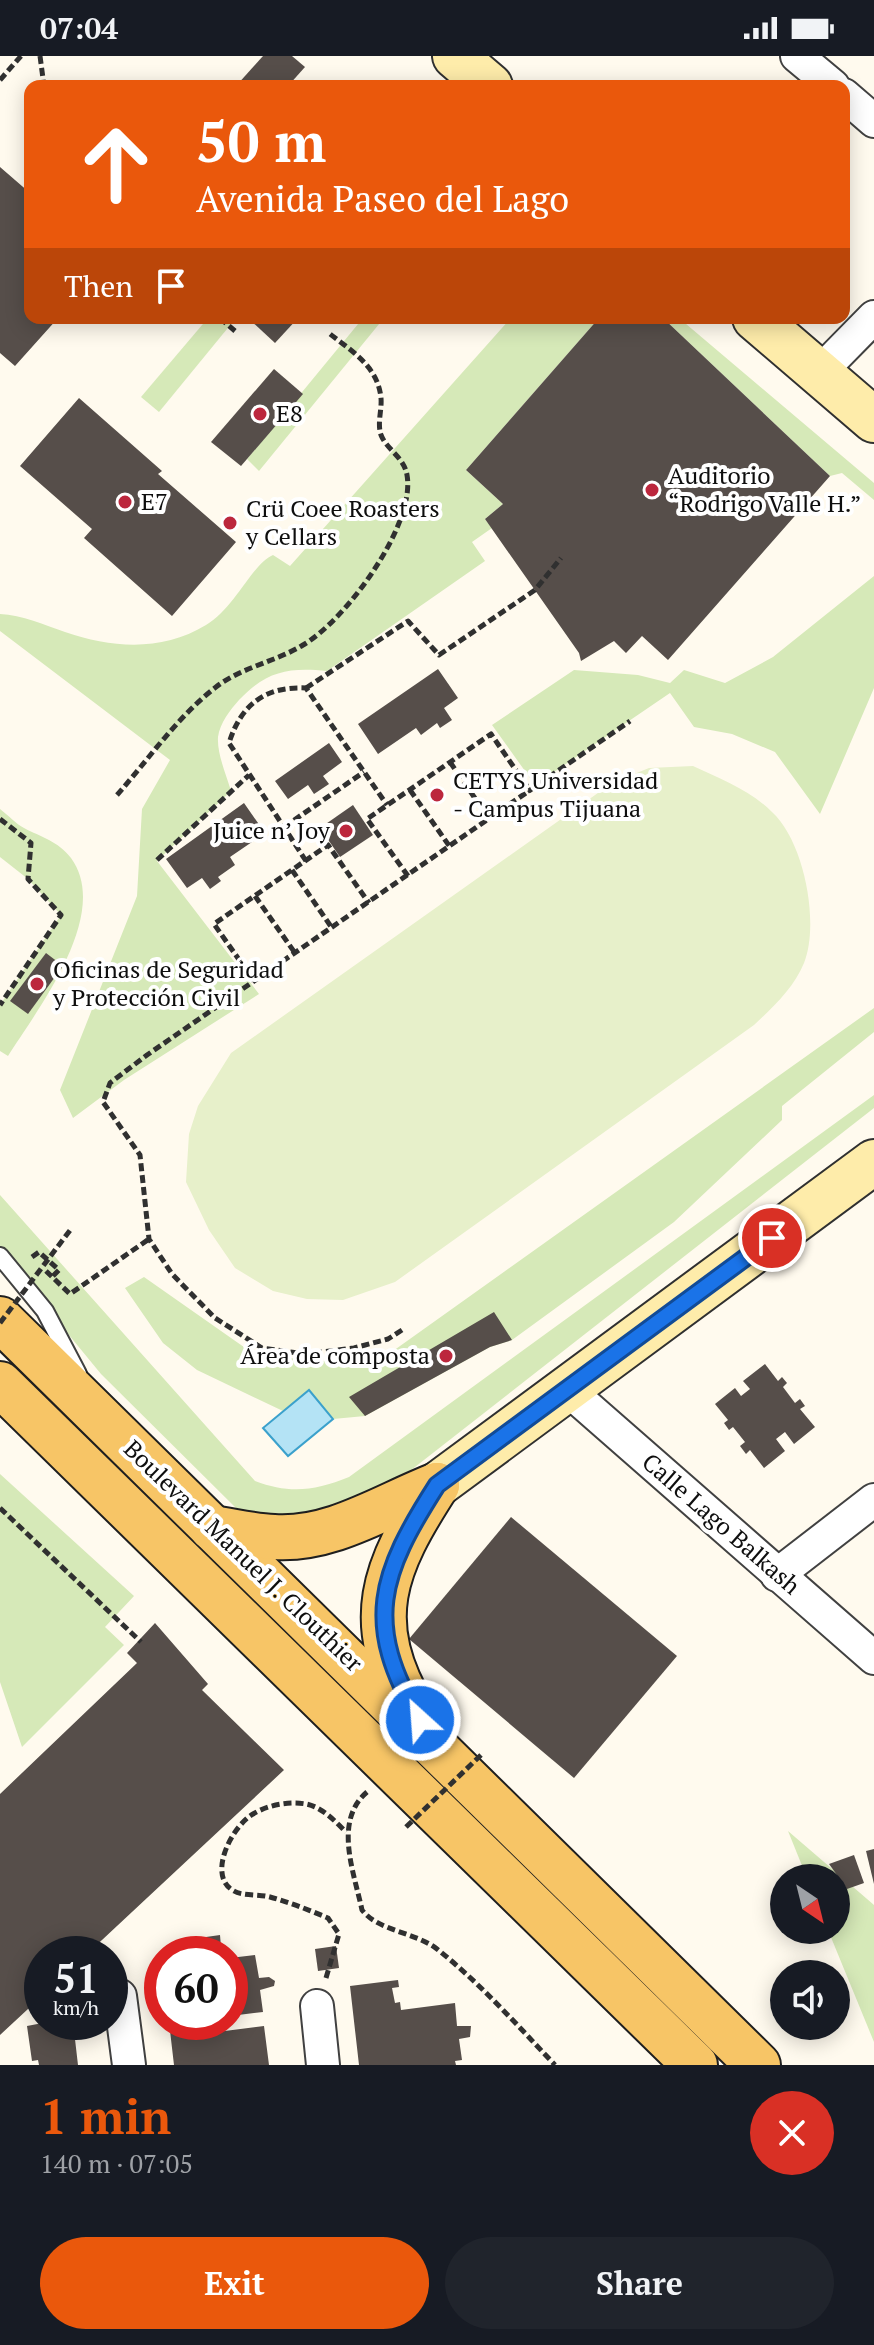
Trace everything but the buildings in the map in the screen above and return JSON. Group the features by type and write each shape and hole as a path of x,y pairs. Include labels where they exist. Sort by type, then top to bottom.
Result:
{"main road":[{"path":"455,56 483,80"},
{"path":"762,324 874,420"},
{"path":"212,1528 276,1537 317,1533 365,1518 437,1485 874,1162"},
{"name":"Boulevard Manuel J. Clouthier","path":"0,1321 431,1739 758,2065"},
{"name":"Boulevard Manuel J. Clouthier","path":"0,1384 695,2065"},
{"path":"0,1402 110,1494"},
{"path":"431,1739 408,1701 396,1669 386,1635 383,1596 406,1534 437,1485"}],"street":[{"path":"797,56 826,80"},
{"path":"850,100 874,121"},
{"path":"819,373 874,317"},
{"name":"Calle Lago Balkash","path":"568,1390 874,1658"},
{"path":"777,1575 874,1500"},
{"path":"317,2006 323,2065"},
{"path":"126,2040 129,2065"}],"lane":[{"path":"0,1256 45,1311 99,1414"}],"path":[{"path":"0,80 21,56"},
{"path":"40,56 43,80"},
{"path":"227,324 235,331"},
{"path":"117,795 204,697 238,673 302,646 328,629 350,603 391,541 409,495 407,473 401,459 383,439 379,428 381,396 372,368 330,334"},
{"path":"306,861 229,743 235,722 248,705 265,693 286,687 306,688 408,621 439,655 535,590 561,558"},
{"path":"306,688 387,805"},
{"path":"402,1330 388,1339 354,1348 305,1354 262,1348 215,1318 172,1274 149,1239 140,1155 103,1102 110,1083 630,721"},
{"path":"408,876 367,819 387,805 491,734 531,792"},
{"path":"450,762 490,820"},
{"path":"284,827 364,772"},
{"path":"157,860 249,775"},
{"path":"410,790 450,847"},
{"path":"0,819 31,843 28,879 61,915 0,1005"},
{"path":"254,981 214,924 328,845 369,903"},
{"path":"292,870 332,928"},
{"path":"255,896 295,953"},
{"path":"0,1321 71,1229"},
{"path":"43,1268 70,1294 149,1239"},
{"path":"32,1257 39,1252 59,1270 52,1277"},
{"path":"0,1508 141,1642"},
{"path":"406,1827 481,1755"},
{"path":"368,1791 355,1802 346,1832 362,1910 368,1919 413,1934 434,1947 480,1986 555,2065"},
{"path":"317,2006 339,1934 335,1924 328,1918 269,1896 236,1893 223,1882 220,1870 229,1842 250,1815 276,1804 307,1804 326,1813 346,1832"}],"green space":[{"path":"203,324 231,324 159,412 141,397"},
{"path":"358,324 379,324 259,471 247,459"},
{"path":"506,324 594,324 466,470 503,504 485,519 492,528 472,542 485,561 327,671 290,671 269,677 249,690 226,717 218,744 231,791 157,861 259,994 124,1080 73,1118 60,1090 137,896 142,809 170,760 0,631 0,614 25,618 101,641 137,645 154,643 172,640 206,625 226,608 258,567 273,555 290,566"},
{"path":"669,324 686,324 874,483 874,500 842,473 830,476"},
{"path":"874,576 874,688 820,814 775,752 732,734 694,727 670,693 535,785 492,725 574,670 638,675 670,683 684,670 725,683 773,657"},
{"path":"693,766 754,797 772,812 793,842 806,883 809,946 795,981 782,997 754,1025 395,1282 343,1300 307,1299 273,1291 235,1268 209,1230 186,1182 189,1134 198,1106 231,1053 612,783 649,768"},
{"path":"0,809 21,826 66,852 81,881 83,906 66,961 8,1056 0,1051 0,1005 61,915 28,879 0,857"},
{"path":"874,1008 874,1032 782,1106 782,1120 674,1222 512,1340 490,1347 365,1416 333,1419 309,1390 283,1411 197,1370 163,1343 125,1288 144,1277 251,1352 311,1361 379,1361"},
{"path":"874,1095 874,1108 360,1510 259,1520 238,1510 101,1374 0,1251 0,1195 255,1481 279,1488 313,1488 349,1477"},
{"path":"0,1474 134,1596 105,1627 124,1645 22,1747 0,1682"},
{"path":"788,1831 826,1864 801,1864"},
{"path":"850,1884 874,1905 874,2042 850,1984 850,1960 840,1960 834,1944 850,1944"}],"water":[{"path":"309,1390 333,1419 288,1456 263,1428"}],"place":[{"name":"E8","path":"260,414"},
{"name":"Auditorio “Rodrigo Valle H.”","path":"652,490"},
{"name":"E7","path":"125,502"},
{"name":"Crü Coee Roasters y Cellars","path":"230,523"},
{"name":"CETYS Universidad - Campus Tijuana","path":"437,795"},
{"name":"Juice n’ Joy","path":"346,831"},
{"name":"Oficinas de Seguridad y Protección Civil","path":"37,984"},
{"name":"Área de composta","path":"446,1356"}],"route":[{"path":"420,1720 408,1701 396,1669 386,1635 383,1596 406,1534 437,1485 772,1238"}]}
